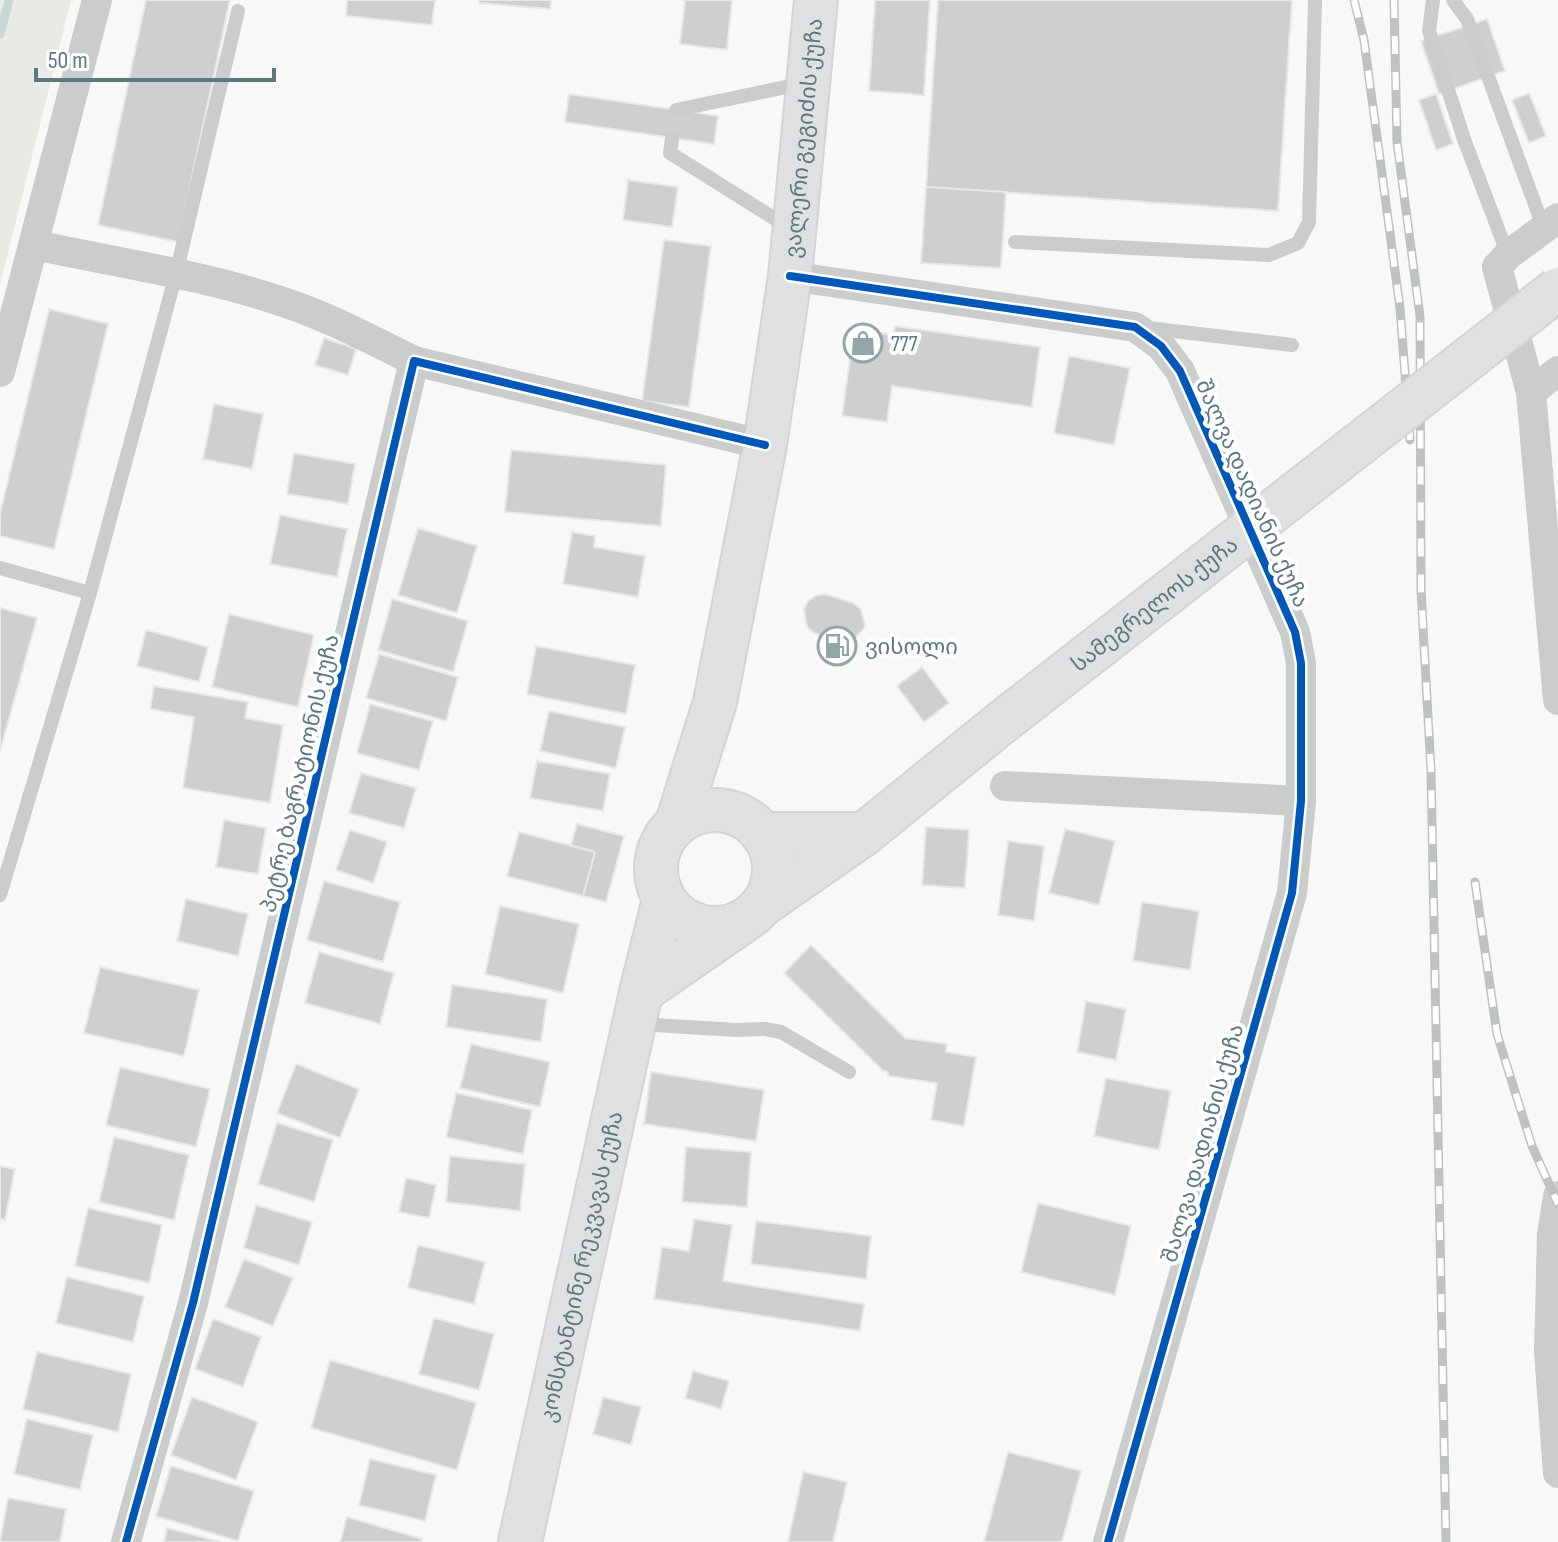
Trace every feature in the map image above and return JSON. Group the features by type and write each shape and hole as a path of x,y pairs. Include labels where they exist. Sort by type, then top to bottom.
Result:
{"main road":[{"name":"ვალერი გეგიძის ქუჩა","path":"677,823 715,702 765,445 790,276 816,0"},
{"name":"სამეგრელოს ქუჩა","path":"755,912 864,834 1001,723 1558,289"},
{"name":"ვალერი გეგიძის ქუჩა","path":"715,702 718,764 745,822"},
{"path":"755,912 725,927 702,926 681,917 664,900 656,873 656,859 660,846 677,823 702,812 745,822 864,834"},
{"path":"637,1008 755,912 771,888 774,869 771,850 745,822"},
{"name":"კონსტანტინე რეკვავას ქუჩა","path":"520,1542 637,1008 664,900"}],"street":[{"path":"0,372 97,0"},
{"path":"1551,224 1508,255 1497,267 1531,392 1558,700"},
{"path":"35,245 176,274 274,299 344,326 414,361 765,445"},
{"path":"790,276 1135,327"},
{"name":"შალვა დადიანის ქუჩა","path":"1108,1542 1292,893 1301,801 1301,663 1295,632 1180,371 1161,346 1135,327"},
{"name":"პეტრე ბაგრატიონის ქუჩა","path":"126,1542 193,1303 414,361"},
{"path":"1531,392 1558,371"},
{"path":"1005,786 1301,801"},
{"path":"1558,1196 1552,1234 1549,1352 1558,1473"}],"lane":[{"path":"1015,242 1269,255 1298,243 1309,222 1315,0"},
{"path":"1433,0 1429,31 1465,142 1508,255"},
{"path":"1453,0 1467,19 1551,224"},
{"path":"0,895 90,593 176,274 238,11"},
{"path":"676,110 808,83"},
{"path":"672,138 670,153 795,232"},
{"path":"1135,327 1292,345"},
{"path":"0,568 90,593"},
{"path":"637,1008 736,1030 781,1032 849,1072"}],"shaded area":[{"path":"0,0 71,0 0,285"}],"building":[{"path":"146,0 230,0 178,242 98,225"},
{"path":"347,0 435,0 432,25 346,16"},
{"path":"479,0 551,0 550,9 479,3"},
{"path":"685,0 732,0 727,50 680,44"},
{"path":"875,0 930,0 924,95 869,91"},
{"path":"938,0 1292,0 1278,211 926,187"},
{"path":"1487,19 1505,71 1439,94 1421,41"},
{"path":"1529,93 1546,136 1529,143 1512,100"},
{"path":"569,94 718,116 714,144 565,122"},
{"path":"1436,94 1453,144 1436,150 1419,100"},
{"path":"628,180 678,187 672,227 623,220"},
{"path":"926,187 1006,192 1001,268 921,263"},
{"path":"664,240 711,246 689,407 642,401"},
{"path":"49,309 108,324 54,549 0,536 0,514"},
{"path":"895,326 1040,347 1032,407 892,386 887,422 842,416 854,329 893,335"},
{"path":"324,338 356,349 348,375 315,365"},
{"path":"1069,356 1130,368 1114,445 1054,433"},
{"path":"214,404 263,414 252,469 203,459"},
{"path":"511,450 666,465 661,526 505,512"},
{"path":"294,453 355,464 348,504 287,494"},
{"path":"280,515 347,529 337,577 270,564"},
{"path":"418,528 477,546 457,613 398,595"},
{"path":"572,532 595,536 594,547 645,556 638,597 563,584"},
{"path":"825,594 853,603 861,609 865,627 853,641 837,641 814,633 807,627 804,609 808,601"},
{"path":"392,599 468,621 453,672 378,650"},
{"path":"0,608 37,618 0,751"},
{"path":"229,614 314,635 298,707 212,687"},
{"path":"146,630 208,647 199,682 137,666"},
{"path":"536,646 635,665 626,714 527,694"},
{"path":"379,654 458,677 446,721 366,698"},
{"path":"922,667 949,703 924,722 897,686"},
{"path":"154,686 248,702 245,718 283,725 270,803 183,788 194,717 150,709"},
{"path":"370,704 433,721 419,770 357,753"},
{"path":"549,711 625,727 616,768 540,751"},
{"path":"537,761 610,774 603,811 530,798"},
{"path":"361,773 416,788 404,828 349,813"},
{"path":"224,820 266,828 258,874 216,867"},
{"path":"577,824 624,836 606,902 583,896 595,852 571,845"},
{"path":"926,827 969,830 965,888 922,885"},
{"path":"1065,829 1115,841 1099,905 1049,893"},
{"path":"350,830 387,842 373,883 336,870"},
{"path":"519,832 595,852 583,896 507,876"},
{"path":"1008,841 1044,846 1034,921 998,915"},
{"path":"324,881 400,902 383,962 307,940"},
{"path":"186,899 248,914 238,956 177,941"},
{"path":"1142,902 1199,911 1190,970 1133,961"},
{"path":"500,906 579,924 563,993 485,974"},
{"path":"811,945 905,1038 947,1044 946,1052 976,1057 964,1126 931,1120 937,1083 888,1076 888,1072 882,1070 784,973"},
{"path":"319,952 394,973 380,1024 305,1003"},
{"path":"100,967 199,990 184,1056 84,1033"},
{"path":"452,985 547,999 541,1042 446,1027"},
{"path":"1086,1001 1126,1009 1116,1060 1077,1052"},
{"path":"471,1044 550,1062 540,1107 460,1088"},
{"path":"296,1064 359,1089 340,1138 277,1113"},
{"path":"120,1067 210,1089 196,1147 106,1125"},
{"path":"651,1072 764,1090 756,1141 644,1124"},
{"path":"1106,1078 1171,1091 1159,1150 1094,1136"},
{"path":"456,1093 532,1110 523,1154 446,1137"},
{"path":"277,1123 333,1140 314,1202 258,1184"},
{"path":"114,1137 189,1155 174,1220 99,1202"},
{"path":"686,1147 751,1152 747,1207 682,1202"},
{"path":"450,1156 525,1164 520,1211 446,1202"},
{"path":"0,1166 15,1169 5,1220 0,1219"},
{"path":"406,1178 436,1185 429,1218 399,1212"},
{"path":"1038,1203 1131,1226 1115,1295 1021,1272"},
{"path":"256,1205 312,1222 299,1265 244,1248"},
{"path":"88,1208 162,1225 149,1283 75,1266"},
{"path":"694,1219 732,1225 723,1281 864,1304 860,1331 654,1299 662,1247 689,1251"},
{"path":"756,1221 871,1236 866,1279 751,1264"},
{"path":"418,1245 485,1262 474,1304 408,1288"},
{"path":"244,1259 293,1278 273,1326 225,1307"},
{"path":"67,1277 144,1296 133,1342 56,1323"},
{"path":"434,1318 494,1334 479,1390 419,1374"},
{"path":"213,1319 261,1337 243,1387 195,1369"},
{"path":"37,1352 131,1374 118,1432 23,1409"},
{"path":"330,1360 476,1403 457,1470 311,1428"},
{"path":"693,1371 729,1381 721,1409 685,1398"},
{"path":"192,1397 258,1422 236,1480 171,1455"},
{"path":"603,1397 641,1407 631,1445 593,1434"},
{"path":"27,1419 93,1435 80,1490 14,1474"},
{"path":"1008,1452 1081,1471 1062,1542 984,1542"},
{"path":"370,1459 436,1475 425,1521 359,1505"},
{"path":"171,1466 254,1491 238,1541 156,1516"},
{"path":"803,1472 847,1482 833,1542 788,1542"},
{"path":"8,1498 66,1509 60,1542 0,1542"},
{"path":"347,1517 422,1539 421,1542 340,1542"},
{"path":"167,1528 221,1542 164,1542"}],"waterway":[{"path":"0,34 9,0"}],"railway":[{"path":"1354,0 1364,40 1400,308 1410,440"},
{"path":"1394,0 1397,142 1420,316 1421,590 1431,771 1446,1542"},
{"path":"1475,882 1497,1034 1532,1146 1558,1204"}],"cycle path":[{"path":"790,276 1135,327 1161,346 1180,371 1295,632 1301,663 1301,801 1292,893 1108,1542"},
{"path":"126,1542 193,1303 414,361 765,445"}],"place":[{"name":"777","path":"863,343"},
{"name":"ვისოლი","path":"837,646"}]}
